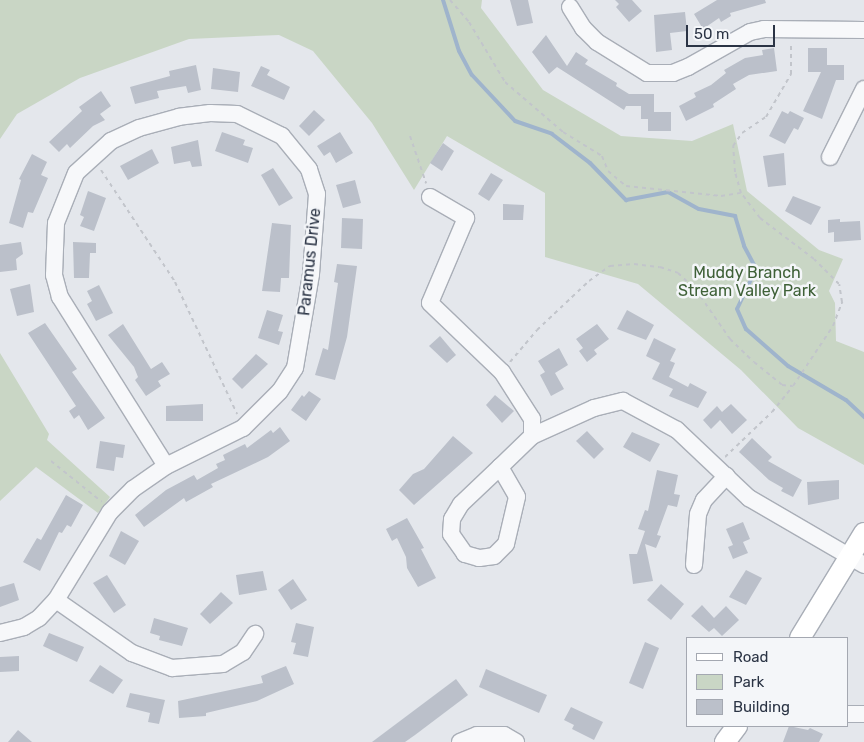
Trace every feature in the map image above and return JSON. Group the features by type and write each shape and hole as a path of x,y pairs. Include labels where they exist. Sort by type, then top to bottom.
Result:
{"main road":[{"path":"801,637 858,561 864,533"},
{"path":"724,742 736,727"}],"street":[{"path":"570,7 583,28 597,42 647,73 672,73 688,67 750,32 791,28 864,30"},
{"path":"830,157 864,89"},
{"name":"Paramus Drive","path":"0,633 24,627 39,618 56,600 112,510 133,489 166,466 243,428 280,391 295,368 311,274 317,194 309,169 282,136 237,114 179,117 139,128 111,141 76,173 56,223 54,274 60,297 76,326 166,466"},
{"path":"430,197 466,218 430,303 502,372 532,419 532,436"},
{"path":"500,467 517,497 506,544 494,556 479,558 464,554 451,534 452,518 461,504 532,436 594,408 623,401 677,430 749,498 858,561"},
{"path":"694,565 698,514 721,471"},
{"path":"56,600 132,653 172,668 223,664 243,652 255,634"},
{"path":"849,714 864,714"},
{"path":"460,742 477,735 504,735 516,742"}],"path":[{"path":"450,0 468,22 505,82 563,132 602,156 608,171 626,186 721,196 741,193"},
{"path":"721,471 793,386 833,326 842,302 839,284 814,259 760,218 741,193 735,172 733,146 742,133 766,118 791,74 791,28"},
{"path":"410,136 430,197"},
{"path":"93,158 175,282 243,428"},
{"path":"502,372 537,330 589,281 610,266 634,264 660,267 678,273 696,290 730,339 782,385 793,386"},
{"path":"51,461 112,510"}],"green space":[{"name":"Muddy Branch Stream Valley Park","path":"0,0 482,0 481,8 543,90 621,136 692,141 733,124 747,191 819,250 843,259 829,291 835,303 836,341 864,352 864,465 798,428 741,370 638,284 545,257 545,193 447,136 414,190 372,123 313,51 279,35 189,39 80,78 17,114 0,139"},
{"path":"0,353 49,434 47,440 110,497 98,513 36,467 0,501"}],"building":[{"path":"510,0 528,0 533,23 517,26"},
{"path":"615,0 632,0 642,11 629,22 616,7 619,4"},
{"path":"717,0 765,0 766,3 730,13 731,16 721,22 719,18 703,29 694,14"},
{"path":"685,12 687,31 670,33 672,50 656,52 654,15"},
{"path":"546,35 567,66 576,52 588,60 585,64 617,83 616,86 629,94 654,94 654,112 671,112 671,131 648,131 648,119 641,119 641,106 626,106 624,110 557,67 549,74 532,52"},
{"path":"774,48 777,71 749,75 733,84 736,89 713,104 714,107 686,121 679,106 696,97 694,93 711,85 726,73 724,70 745,58 763,55 762,50"},
{"path":"808,48 827,48 827,65 844,65 844,80 836,80 822,119 803,111 821,72 808,72"},
{"path":"196,65 201,90 188,93 186,86 157,91 159,98 135,104 130,87 170,76 169,71"},
{"path":"261,66 270,70 267,75 290,87 284,100 251,86"},
{"path":"213,68 240,72 238,92 211,89"},
{"path":"101,91 111,106 100,114 105,120 93,126 70,148 67,144 59,152 49,142 82,111 79,107"},
{"path":"314,110 325,120 309,136 299,126"},
{"path":"782,111 788,114 790,111 804,118 798,130 794,128 785,144 769,136"},
{"path":"222,132 245,140 243,145 253,148 248,163 215,151"},
{"path":"340,132 353,153 336,163 330,152 324,156 317,146"},
{"path":"198,140 202,166 192,167 190,161 174,164 171,147"},
{"path":"443,143 454,151 442,171 430,163"},
{"path":"152,149 159,163 128,180 120,166"},
{"path":"784,153 786,185 768,187 763,156"},
{"path":"32,154 47,162 41,175 48,178 33,213 28,212 23,228 9,223 21,180 19,179"},
{"path":"273,168 293,198 279,206 261,175"},
{"path":"491,173 503,180 489,201 478,194"},
{"path":"355,180 361,203 343,208 336,185"},
{"path":"88,191 106,198 94,231 80,226 84,217 80,215"},
{"path":"793,196 821,207 811,225 785,211"},
{"path":"503,204 524,205 523,220 503,220"},
{"path":"342,218 363,219 362,249 341,248"},
{"path":"840,219 840,222 860,221 861,240 834,242 834,232 828,233 828,220"},
{"path":"272,223 291,225 289,278 281,278 280,292 262,291"},
{"path":"21,242 23,254 16,259 17,270 0,272 0,245"},
{"path":"73,242 96,243 96,253 90,253 89,278 74,278"},
{"path":"337,264 357,266 347,337 335,380 315,375 323,348 328,350 338,283 334,282"},
{"path":"30,284 34,312 17,316 10,289"},
{"path":"99,285 113,313 96,321 87,304 92,301 87,291"},
{"path":"267,310 283,315 278,331 283,332 279,345 258,338"},
{"path":"627,310 654,325 646,340 617,329"},
{"path":"45,323 77,369 72,372 105,418 88,430 79,415 74,419 69,411 76,406 28,333"},
{"path":"123,324 151,369 162,362 170,374 158,381 161,386 146,396 135,380 138,377 134,367 108,335"},
{"path":"597,324 609,339 594,350 597,354 587,362 579,351 583,348 576,339"},
{"path":"440,336 456,355 447,363 429,346"},
{"path":"654,338 676,349 670,361 675,363 669,377 688,387 690,383 707,392 698,408 669,396 673,389 652,379 660,363 646,356"},
{"path":"559,348 568,365 555,373 564,389 551,396 540,375 545,372 538,361"},
{"path":"256,354 268,364 242,389 232,379"},
{"path":"309,391 321,399 306,421 291,410 302,395 304,397"},
{"path":"495,395 514,411 502,423 486,405"},
{"path":"203,404 203,421 166,421 166,406"},
{"path":"731,404 747,420 732,434 720,420 711,429 703,420 717,406 722,412"},
{"path":"280,427 290,441 268,457 211,484 213,487 186,502 184,498 144,527 135,515 166,490 194,475 197,480 218,468 216,464 225,460 223,455 245,444 247,448 271,430 273,433"},
{"path":"587,431 604,449 594,459 576,441"},
{"path":"632,432 660,444 650,462 623,447"},
{"path":"453,436 473,453 414,505 399,490 413,474 424,469"},
{"path":"752,438 772,457 768,461 802,480 793,497 781,491 783,488 769,480 739,452"},
{"path":"100,441 125,445 123,458 116,457 114,471 96,468"},
{"path":"657,470 678,475 674,494 680,495 677,507 668,505 657,535 661,536 656,548 645,544 653,581 633,584 629,554 637,554 645,531 638,529 645,510 648,511"},
{"path":"839,480 839,499 808,505 807,482"},
{"path":"66,495 83,505 71,527 67,525 62,533 59,532 40,571 23,562 37,538 41,540"},
{"path":"407,518 424,548 421,549 436,578 418,587 407,568 406,557 397,538 392,541 386,529"},
{"path":"743,522 750,539 743,542 748,553 733,559 728,547 733,545 726,529"},
{"path":"121,531 139,541 125,565 109,556"},
{"path":"746,570 762,578 746,605 729,597"},
{"path":"263,571 267,590 239,595 236,575"},
{"path":"107,575 126,605 114,613 93,583"},
{"path":"293,579 307,600 291,610 278,590"},
{"path":"14,583 19,600 0,607 0,587"},
{"path":"661,584 684,604 671,620 647,600"},
{"path":"221,592 233,603 210,624 200,614"},
{"path":"702,605 714,618 726,606 739,620 722,636 714,628 709,632 691,616"},
{"path":"154,618 188,628 182,646 159,640 160,636 150,633"},
{"path":"296,623 314,627 308,657 293,654 296,643 291,642"},
{"path":"49,633 84,647 77,662 43,646"},
{"path":"645,642 659,648 643,689 629,683"},
{"path":"19,656 19,671 0,672 0,657"},
{"path":"100,665 123,680 113,694 89,681"},
{"path":"286,666 294,684 257,701 206,713 206,716 179,718 178,701 263,683 261,676"},
{"path":"486,669 547,695 539,713 479,687"},
{"path":"456,679 468,695 415,735 405,742 372,742"},
{"path":"130,693 165,700 159,724 148,722 150,713 126,707"},
{"path":"571,707 603,722 594,740 572,729 574,725 564,720"},
{"path":"789,727 808,730 810,728 823,734 819,742 783,742"},
{"path":"18,730 32,742 8,742"}],"waterway":[{"path":"443,0 459,51 472,75 515,121 552,134 590,163 626,200 668,192 699,209 735,216 744,246 756,269 737,309 746,329 788,366 846,400 864,417"}]}
